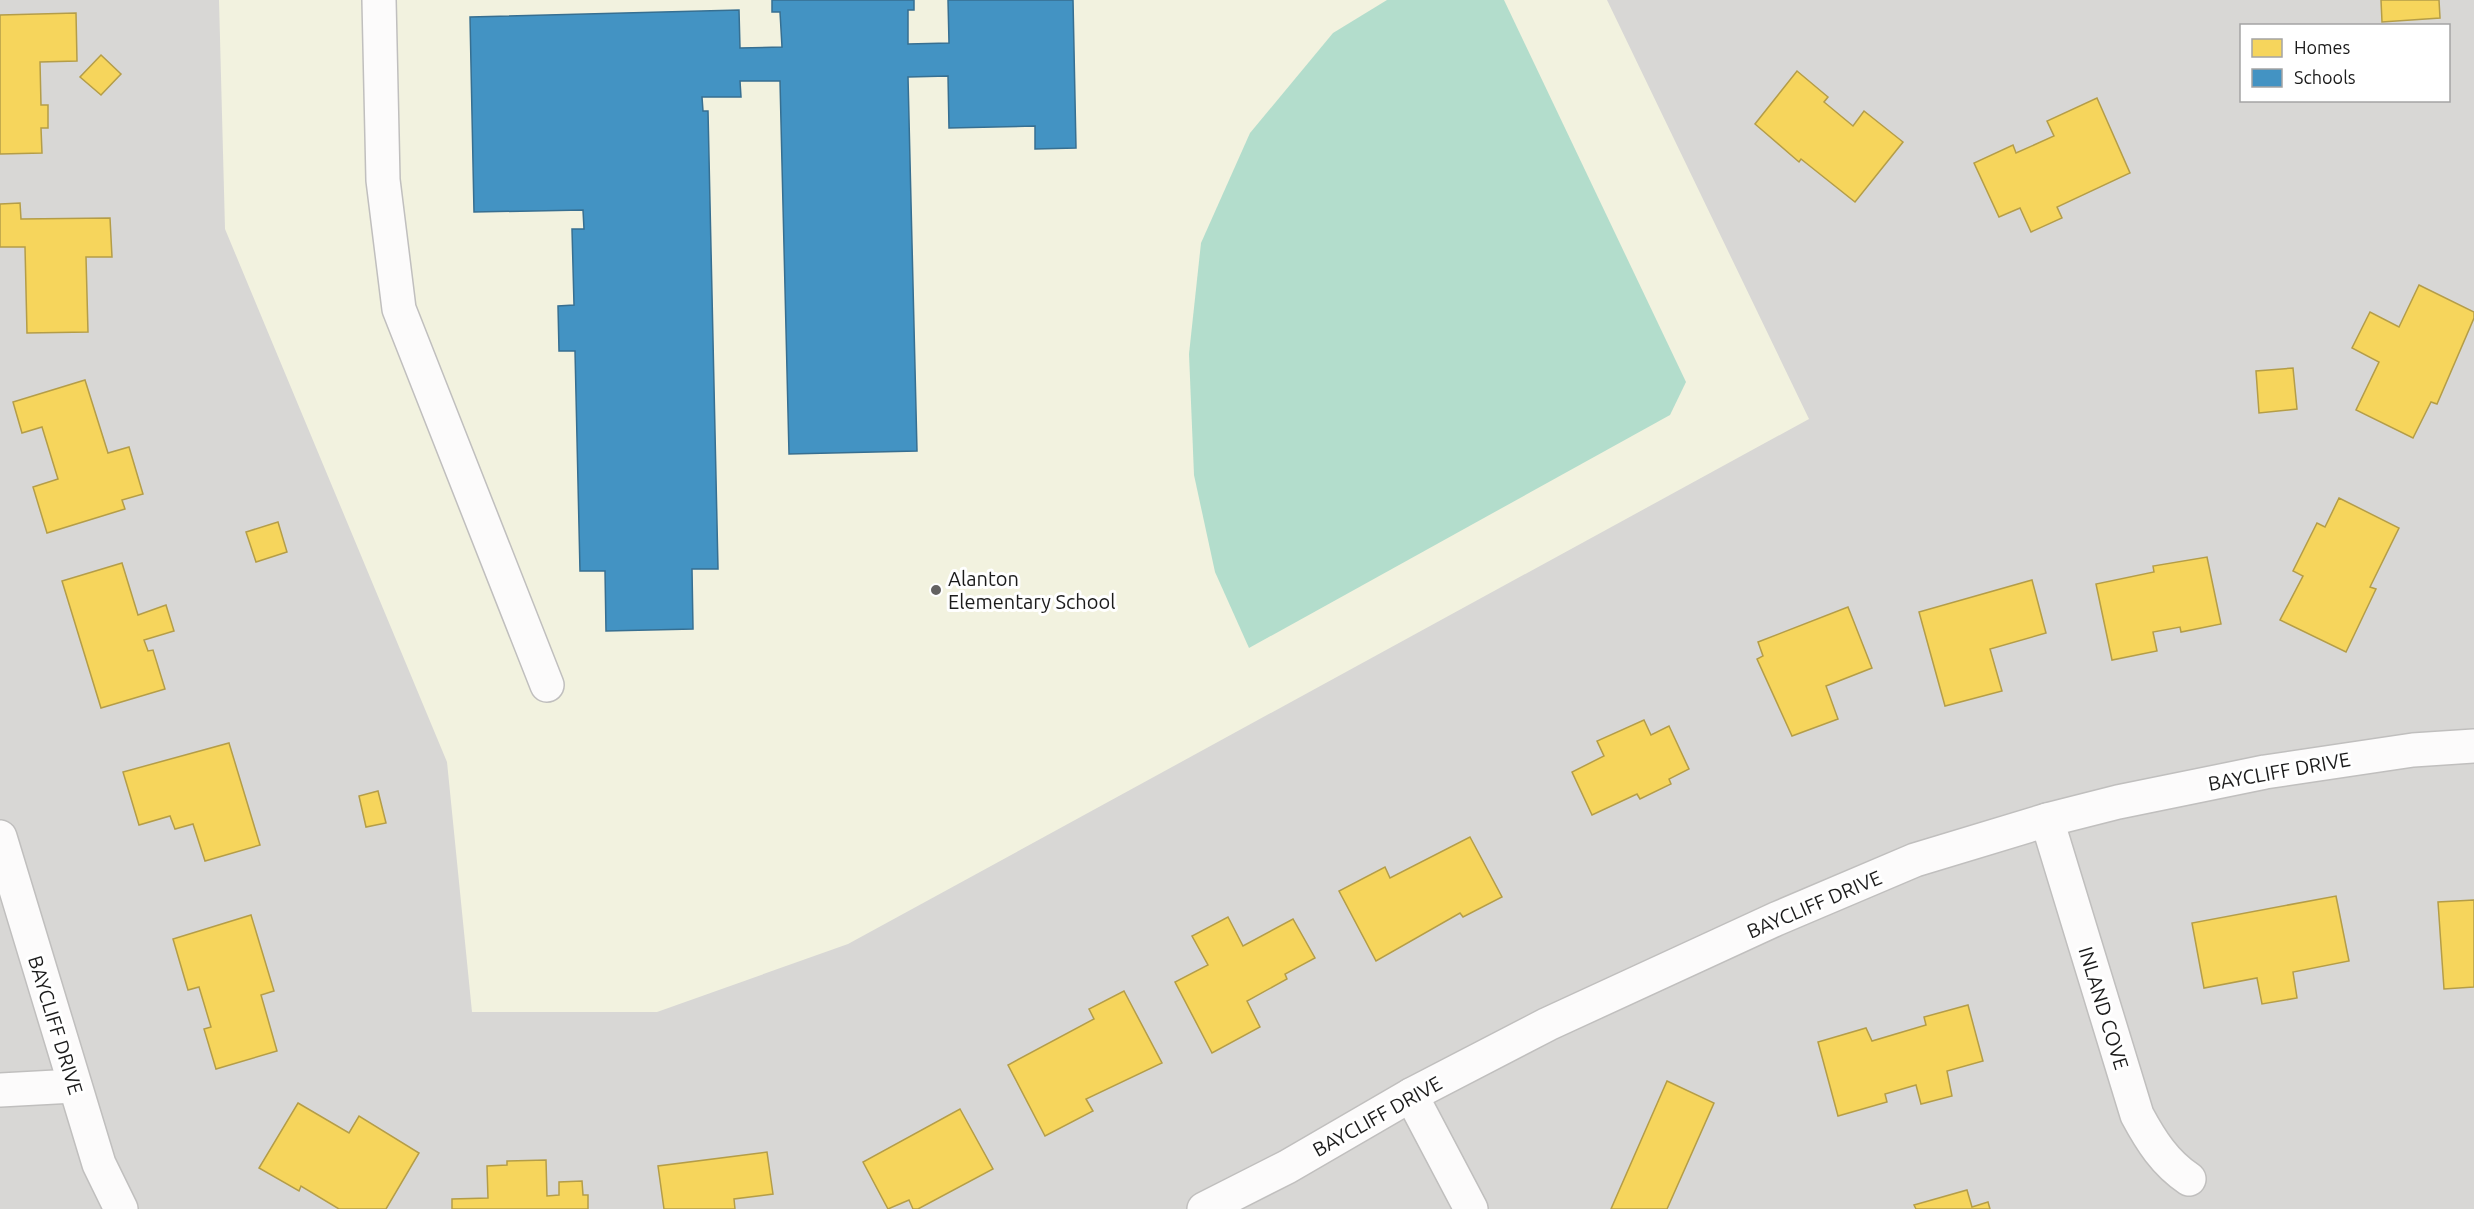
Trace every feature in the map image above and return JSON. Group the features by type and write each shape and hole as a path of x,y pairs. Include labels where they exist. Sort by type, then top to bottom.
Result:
{"street":[{"path":"379,0 383,180 399,309 547,685"},
{"name":"BAYCLIFF DRIVE","path":"1204,1209 1287,1167 1411,1095 1548,1024 1776,919 1915,860 2047,820 2118,802 2265,771 2413,750 2474,746"},
{"name":"INLAND COVE","path":"2047,820 2137,1115 2154,1146 2178,1172 2189,1179"},
{"name":"BAYCLIFF DRIVE","path":"0,837 99,1164 121,1209"},
{"path":"0,1090 74,1086"},
{"path":"1411,1095 1471,1209"}],"shaded area":[{"path":"0,0 2474,0 2474,1209 0,1209"},
{"name":"Alanton Elementary School","path":"219,0 1607,0 1809,419 848,944 657,1012 472,1012 447,762 225,229"}],"green space":[{"path":"1387,0 1504,0 1686,382 1670,415 1249,648 1215,572 1194,475 1189,354 1201,243 1250,133 1333,33"}],"building: Homes":[{"path":"2381,0 2439,0 2440,18 2382,22"},
{"path":"76,13 77,61 40,62 41,105 48,105 48,128 41,128 42,153 0,154 0,15"},
{"path":"101,55 121,74 101,95 80,77"},
{"path":"1797,71 1828,97 1824,102 1853,126 1864,111 1903,142 1855,202 1801,159 1799,162 1755,124"},
{"path":"2097,98 2130,173 2057,207 2062,218 2031,232 2020,208 1999,217 1974,163 2013,145 2016,153 2054,136 2047,121"},
{"path":"20,203 21,219 110,218 112,257 86,257 88,332 27,333 25,247 0,247 0,204"},
{"path":"2419,285 2474,312 2474,318 2437,404 2431,402 2413,438 2356,410 2379,362 2352,348 2370,312 2399,327"},
{"path":"2293,368 2297,409 2259,413 2256,371"},
{"path":"85,380 108,453 129,447 143,494 122,500 125,509 47,533 33,487 58,479 42,427 22,433 13,402"},
{"path":"2339,498 2399,528 2370,587 2376,589 2346,652 2280,620 2303,576 2293,571 2317,523 2325,527"},
{"path":"278,522 287,552 256,562 246,532"},
{"path":"2207,557 2221,624 2181,632 2180,627 2153,632 2157,651 2112,660 2096,584 2154,572 2153,566"},
{"path":"122,563 138,615 166,605 174,631 144,640 148,651 153,650 165,689 101,708 62,581"},
{"path":"2032,580 2046,633 1990,649 2002,691 1945,706 1919,612"},
{"path":"1848,607 1872,668 1826,686 1838,719 1792,736 1757,659 1763,656 1758,642"},
{"path":"1644,720 1651,735 1669,726 1689,769 1669,779 1671,784 1640,799 1637,794 1592,815 1572,772 1604,756 1597,741"},
{"path":"229,743 260,845 205,861 193,824 175,829 170,816 139,825 123,772"},
{"path":"378,791 386,823 366,827 359,796"},
{"path":"1470,837 1502,897 1463,917 1460,913 1376,961 1339,891 1385,867 1390,878"},
{"path":"2336,896 2349,961 2293,972 2297,998 2262,1004 2257,978 2204,988 2192,923"},
{"path":"2474,900 2474,987 2444,989 2438,902"},
{"path":"251,915 274,991 261,995 277,1051 216,1069 204,1029 211,1027 199,987 188,990 173,939"},
{"path":"1228,917 1243,946 1293,919 1315,958 1285,974 1287,979 1247,1001 1260,1027 1212,1053 1175,982 1208,965 1192,936"},
{"path":"1124,991 1162,1063 1086,1099 1093,1111 1045,1136 1008,1065 1094,1019 1089,1009"},
{"path":"1968,1005 1983,1061 1947,1071 1952,1096 1921,1104 1916,1085 1885,1094 1887,1102 1838,1116 1818,1042 1866,1028 1872,1041 1926,1025 1924,1017"},
{"path":"1667,1081 1714,1103 1667,1209 1611,1209"},
{"path":"298,1103 349,1133 359,1116 419,1153 386,1209 339,1209 301,1186 299,1191 259,1168"},
{"path":"960,1109 993,1169 918,1209 913,1209 909,1200 888,1209 863,1162"},
{"path":"767,1152 773,1194 734,1199 735,1209 664,1209 658,1166"},
{"path":"546,1160 547,1196 559,1195 559,1182 582,1181 583,1195 588,1195 588,1209 452,1209 452,1199 488,1198 487,1166 507,1165 507,1161"},
{"path":"1967,1190 1972,1207 1988,1202 1990,1209 1916,1209 1914,1205"}],"building: Schools":[{"path":"772,0 914,0 914,10 908,10 908,44 949,43 948,0 1073,0 1076,148 1035,149 1035,126 949,128 948,76 908,77 917,451 789,454 780,81 740,81 741,97 702,97 703,111 708,111 718,569 692,569 693,629 606,631 605,571 580,571 575,351 559,351 558,306 574,305 572,229 584,229 583,210 474,212 470,17 739,10 740,48 782,47 780,12 772,12"}],"place":[{"name":"Alanton Elementary School","path":"936,590"}]}
